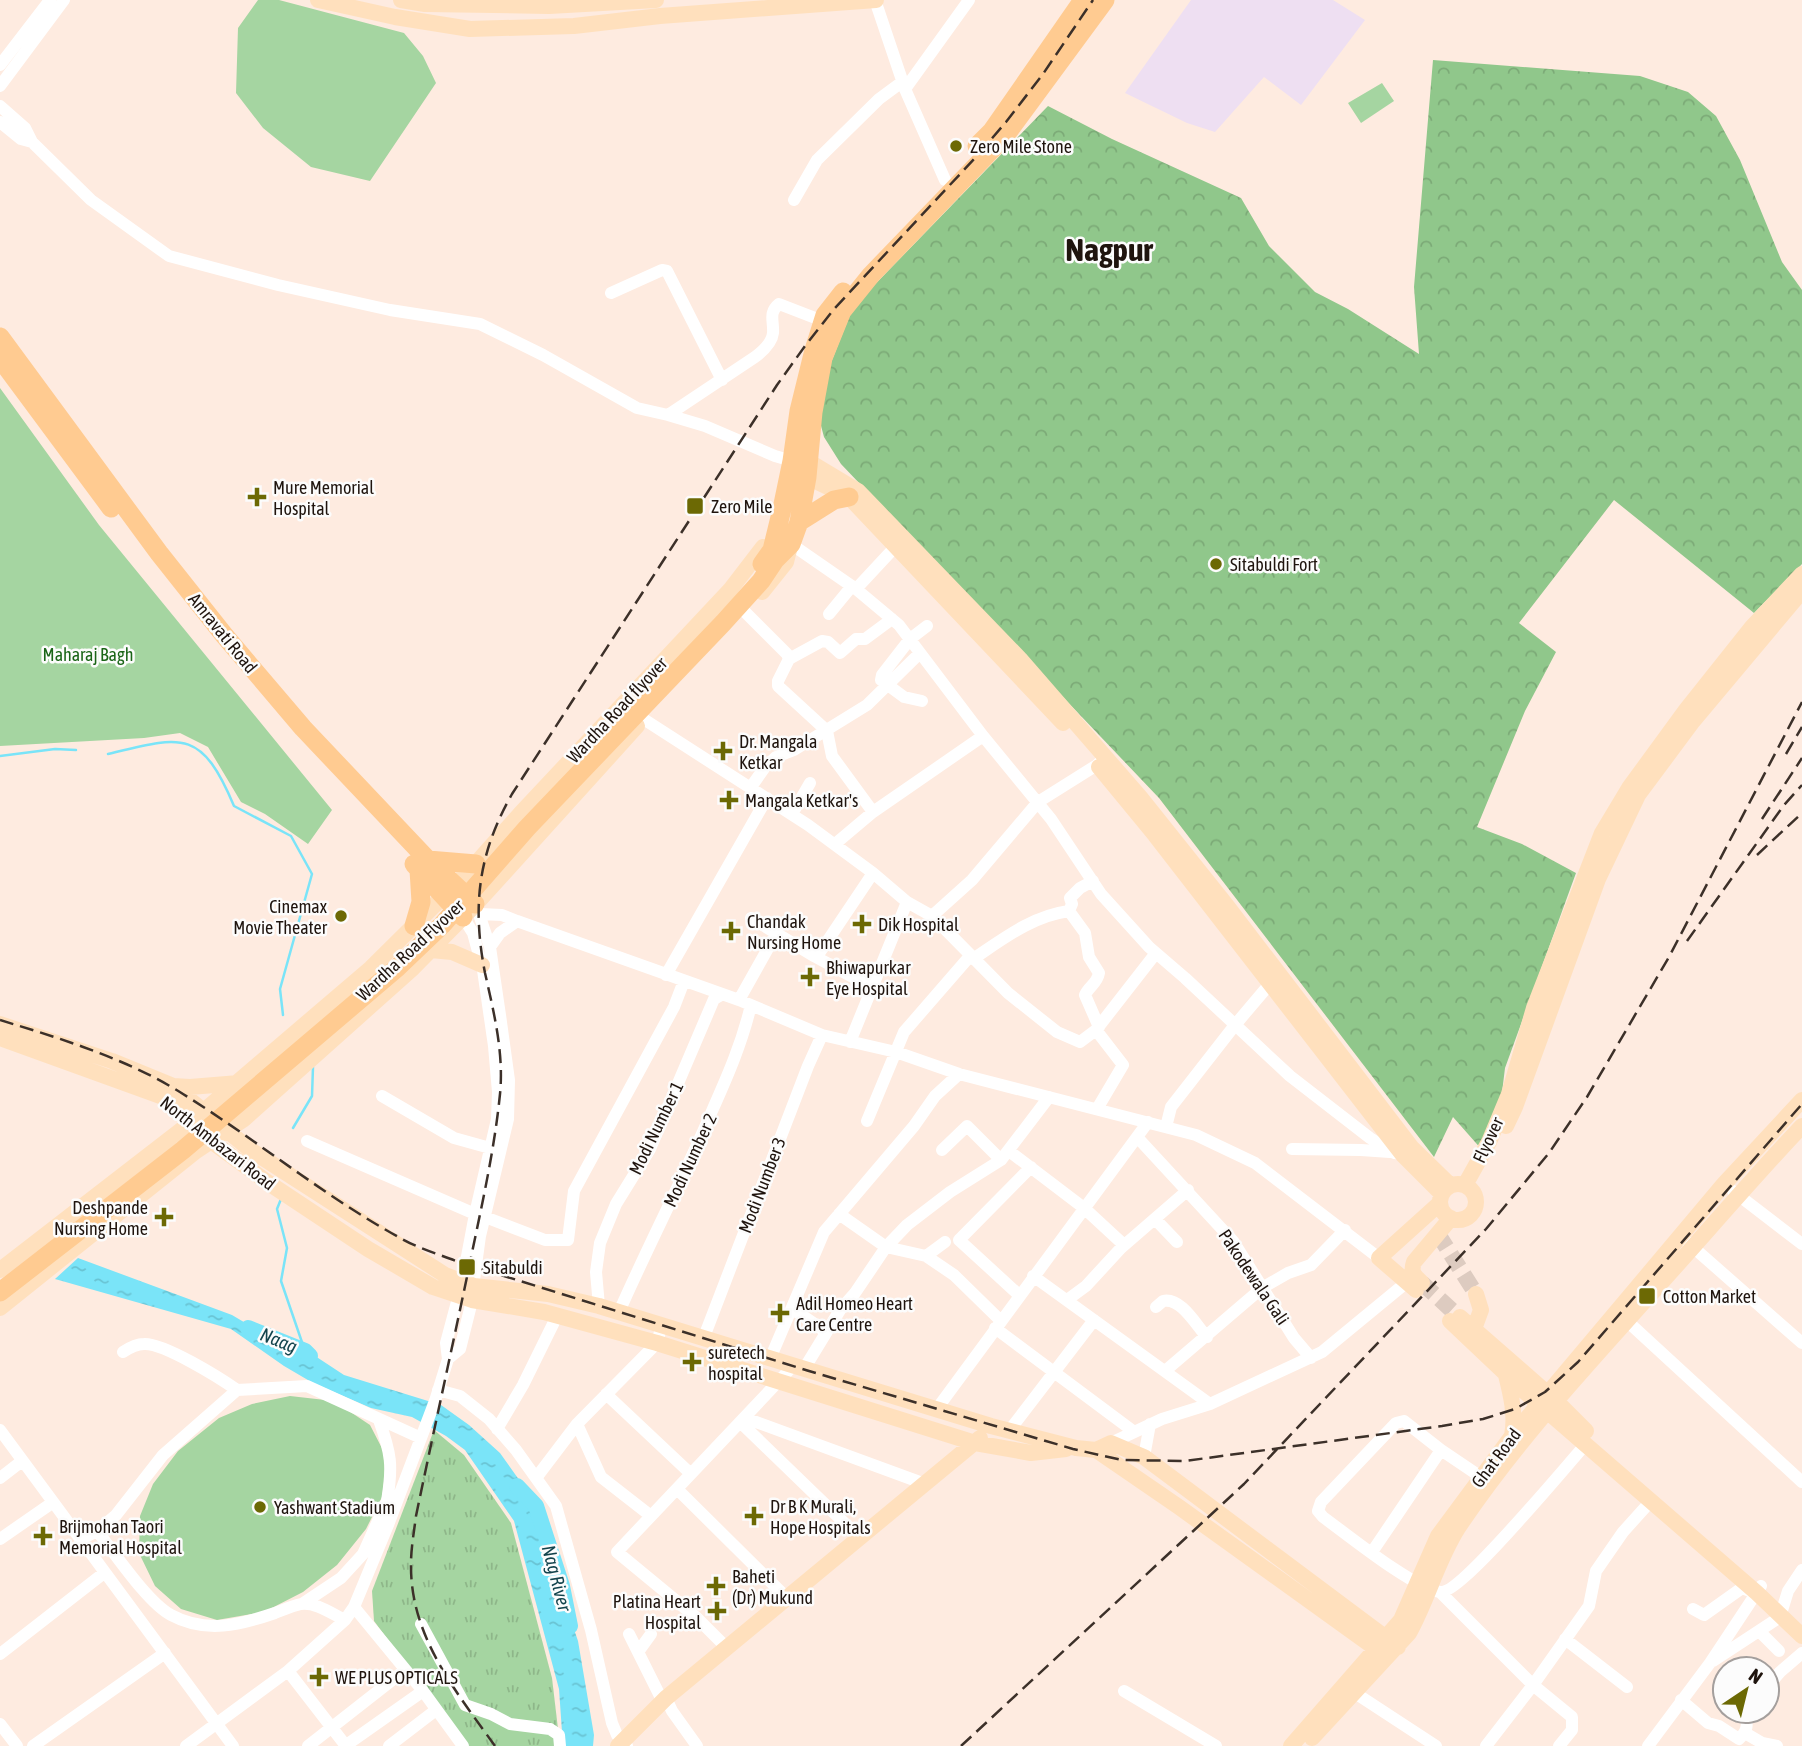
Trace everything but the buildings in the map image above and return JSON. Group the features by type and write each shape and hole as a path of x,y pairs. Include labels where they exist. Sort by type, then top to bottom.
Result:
{"highway":[{"path":"778,546 803,466 799,411 825,315 858,271 992,131 1083,0"},
{"path":"799,522 803,466 823,358 842,311 871,275 1005,136 1105,0"},
{"name":"Amravati Road","path":"0,337 34,393 149,559 215,642 295,736 472,912"},
{"name":"Amravati Road","path":"0,358 34,393"},
{"path":"778,546 799,522 834,500 849,497"},
{"name":"Wardha Road Flyover","path":"0,1281 192,1132 402,952 452,902 544,798 712,622 778,546"},
{"name":"Wardha Road Flyover","path":"0,1292 183,1150 407,959 442,925 599,750 723,624 761,581 778,546"},
{"path":"414,926 421,902 423,865 476,864"}],"main road":[{"path":"318,0 470,29 574,26 718,6 875,0"},
{"path":"401,0 548,6 656,0"},
{"path":"803,466 849,497 898,542"},
{"path":"803,466 859,491 898,542 1101,762 1155,835 1274,979 1403,1152 1476,1201 1473,1212 1463,1219 1451,1218 1443,1212 1456,1189"},
{"path":"0,1308 197,1151 244,1119 472,912 644,719 771,583 786,562 778,546"},
{"name":"Wardha Road flyover","path":"0,1270 190,1123 371,968 476,864 730,590 778,546"},
{"name":"Flyover","path":"1456,1189 1489,1142 1509,1094 1534,1008 1602,833 1635,780 1686,710 1752,627 1802,573"},
{"path":"1415,1282 1379,1258 1456,1189 1483,1173 1515,1107 1598,879 1638,795 1693,721 1802,591"},
{"path":"431,950 452,952 482,965"},
{"name":"North Ambazari Road","path":"0,1024 112,1061 173,1086 247,1147 467,1291"},
{"name":"North Ambazari Road","path":"0,1038 162,1097 211,1141 368,1249 433,1287 467,1291"},
{"path":"173,1086 239,1083"},
{"name":"Ghat Road","path":"1291,1746 1419,1615 1441,1557 1547,1402 1686,1241 1724,1184 1802,1100"},
{"path":"244,1119 247,1147"},
{"name":"Ghat Road","path":"1686,1241 1737,1195 1802,1126"},
{"path":"197,1151 230,1155"},
{"path":"1422,1217 1438,1234"},
{"path":"1415,1282 1412,1269 1414,1262 1451,1218"},
{"path":"467,1291 548,1294 599,1306 936,1410 1076,1448"},
{"path":"467,1291 657,1343 975,1443 1031,1453 1103,1447 1144,1457 1366,1631 1383,1650"},
{"path":"1474,1329 1481,1310 1476,1294"},
{"name":"Ghat Road","path":"1306,1746 1355,1693 1401,1620 1429,1589 1438,1536 1481,1477 1512,1436 1627,1321 1634,1302"},
{"path":"1759,1590 1650,1502 1630,1476 1586,1444 1547,1402 1474,1329 1453,1318 1506,1375 1547,1402 1581,1427 1630,1476 1759,1590 1802,1636"},
{"path":"1506,1375 1513,1405 1512,1436"},
{"path":"624,1745 664,1700 975,1443 991,1426"},
{"path":"1103,1447 1366,1631 1383,1650"},
{"path":"1782,1612 1802,1623"},
{"path":"1366,1631 1401,1620"}],"street":[{"path":"0,65 50,0"},
{"path":"0,86 64,0"},
{"path":"875,0 904,85 945,180"},
{"path":"794,200 817,160 879,99 904,85 968,0"},
{"path":"426,2 429,23"},
{"path":"0,106 91,200 169,256 278,285 390,310 480,324 637,408 705,426 803,466"},
{"path":"0,122 21,139 32,142"},
{"path":"611,293 662,270 667,271 722,380"},
{"path":"668,415 755,358 767,346 773,334 771,316 779,304 823,321"},
{"path":"829,614 898,542"},
{"path":"778,546 854,587 892,619 1038,803 1101,894 1156,953 1290,1076 1370,1138 1403,1152"},
{"path":"744,611 788,654 789,659"},
{"path":"873,812 832,756 827,731 778,685 778,681 789,659 822,641 828,642 840,653 856,639 864,639 892,619"},
{"path":"922,701 904,697 881,680 910,639 927,626"},
{"path":"751,787 776,757 794,750 867,705 920,653"},
{"path":"622,705 792,814 873,873 907,902 932,916 1009,993 1057,1032 1080,1042 1097,1028 1156,953"},
{"path":"835,844 873,812 984,736"},
{"path":"932,916 972,880 1038,803 1101,762"},
{"path":"792,814 810,783"},
{"path":"666,975 767,797"},
{"path":"814,956 820,953 873,873"},
{"path":"1069,911 1072,904 1070,898 1080,887 1093,881"},
{"path":"850,1042 907,902"},
{"path":"867,1121 904,1032 972,958 1048,914 1069,911"},
{"path":"1069,911 1085,933 1089,957 1100,973 1098,981 1085,995 1097,1028 1123,1065 1097,1109"},
{"path":"472,912 502,915 745,1002 822,1035 896,1052 959,1074 1196,1135 1255,1163 1379,1258"},
{"path":"472,912 490,947 509,1080 508,1119 480,1216"},
{"path":"186,1746 288,1671 345,1620 354,1607 436,1395 448,1359 446,1343 467,1291 497,1119 494,1046 482,965 473,933 472,912"},
{"path":"751,918 871,987"},
{"path":"490,947 500,933 517,921"},
{"name":"Modi Number 2","path":"620,1312 741,1046 745,1002 776,934"},
{"path":"1166,1127 1171,1107 1235,1024 1274,979"},
{"path":"307,1141 480,1216 545,1240 568,1240 574,1191 674,1007 684,981"},
{"name":"Modi Number 1","path":"599,1306 596,1272 600,1244 616,1204 650,1149 714,999 721,995"},
{"name":"Modi Number 3","path":"704,1337 822,1035"},
{"path":"770,1359 824,1232 914,1126 935,1096 959,1074"},
{"path":"382,1096 454,1138 490,1148"},
{"path":"727,1648 697,1618 617,1552 779,1381 799,1368 906,1225 1005,1156 1049,1097"},
{"path":"936,1410 1148,1122"},
{"path":"942,1150 967,1126 1005,1156 1031,1167 1084,1208 1125,1245"},
{"name":"Pakodewala Gali","path":"1137,1137 1233,1241 1294,1338 1311,1358"},
{"path":"1292,1149 1403,1152"},
{"path":"1019,1296 959,1240 1031,1167"},
{"path":"1724,1184 1802,1244"},
{"path":"1067,1300 1086,1286 1125,1245 1188,1190"},
{"path":"839,1214 887,1247 926,1256 954,1275 998,1324 1054,1372 1133,1431"},
{"path":"1155,1219 1177,1242"},
{"path":"1165,1371 1262,1288 1288,1273 1311,1265 1345,1230"},
{"path":"1686,1241 1802,1343"},
{"path":"926,1256 945,1242"},
{"path":"1033,1276 1210,1404"},
{"path":"1103,1447 1133,1431 1210,1404 1311,1358 1415,1282"},
{"path":"1156,1307 1163,1301 1172,1300 1207,1337"},
{"path":"793,1309 826,1332"},
{"path":"497,1429 523,1385 557,1316"},
{"path":"1009,1431 1094,1320"},
{"path":"1627,1321 1802,1482"},
{"path":"536,1478 577,1424 657,1343 662,1324"},
{"path":"123,1352 140,1343 148,1344 183,1358 237,1390 307,1385 379,1420 422,1435"},
{"path":"80,1540 97,1531 116,1514 163,1455 237,1390"},
{"path":"606,1394 691,1474"},
{"path":"436,1395 460,1396 489,1419 556,1506 591,1630 612,1723 624,1745"},
{"path":"97,1531 151,1598 171,1615 182,1619 204,1626 223,1627 302,1604 341,1578 363,1554 387,1501 391,1479 390,1450 379,1420"},
{"path":"742,1420 925,1484"},
{"path":"742,1420 860,1538"},
{"path":"1481,1477 1404,1421 1396,1423 1321,1502 1318,1511 1372,1552 1429,1589 1533,1685 1572,1717 1572,1730 1559,1746"},
{"path":"577,1424 601,1477 651,1516"},
{"path":"1144,1457 1150,1424"},
{"path":"0,1430 233,1746"},
{"path":"1429,1589 1448,1591 1473,1572 1586,1444"},
{"path":"1372,1552 1441,1450"},
{"path":"0,1478 22,1461"},
{"path":"387,1501 402,1488"},
{"path":"677,1489 787,1598"},
{"path":"1486,1746 1589,1606 1597,1571 1623,1532 1650,1502"},
{"path":"0,1539 52,1503"},
{"path":"1710,1663 1761,1630 1782,1612 1788,1591 1802,1570"},
{"path":"0,1654 104,1573"},
{"path":"1648,1746 1710,1663 1759,1590 1742,1588 1704,1615 1693,1609"},
{"path":"302,1604 317,1606 345,1620"},
{"path":"354,1607 423,1691 463,1746"},
{"path":"421,1624 465,1705 510,1724 550,1729 559,1735 560,1746"},
{"path":"1761,1630 1781,1648"},
{"path":"629,1634 664,1700 697,1746"},
{"path":"638,1652 651,1634"},
{"path":"1565,1639 1628,1687"},
{"path":"33,1746 165,1653"},
{"path":"1781,1671 1802,1653"},
{"path":"308,1746 405,1670"},
{"path":"288,1671 346,1746 423,1691"},
{"path":"1124,1691 1216,1746"},
{"path":"1355,1693 1427,1744"},
{"path":"1681,1700 1708,1723 1741,1739 1777,1746"},
{"path":"389,1746 436,1710"},
{"path":"0,1724 17,1746"}],"shaded area":[{"path":"1191,0 1333,0 1365,20 1301,105 1264,77 1215,132 1187,123 1125,93"}],"green space":[{"path":"258,0 279,0 404,33 423,56 436,83 370,181 311,167 263,128 236,93 238,28"},
{"path":"1433,60 1640,76 1688,92 1716,116 1740,160 1782,262 1802,290 1802,564 1754,613 1614,500 1519,623 1556,652 1525,711 1477,827 1522,844 1576,873 1505,1068 1500,1109 1483,1151 1453,1117 1434,1157 1159,798 841,464 824,437 815,403 853,307 1048,106 1112,139 1241,198 1269,246 1315,292 1348,309 1419,354 1414,287"},
{"path":"1382,83 1394,101 1361,123 1348,103"},
{"name":"Maharaj Bagh","path":"0,388 99,525 332,810 308,844 265,814 241,802 208,747 180,733 144,738 0,746"},
{"name":"Yashwant Stadium","path":"290,1396 334,1401 370,1425 387,1458 382,1497 366,1529 337,1565 303,1592 264,1612 217,1620 181,1609 155,1586 139,1553 140,1516 153,1484 178,1451 219,1418 252,1404"},
{"path":"434,1430 464,1455 511,1523 552,1678 560,1746 467,1746 374,1621 372,1591"}],"water":[{"path":"78,1258 232,1315 274,1340 309,1352 344,1375 441,1405 469,1425 500,1453 527,1491 578,1641 594,1735 593,1746 563,1746 559,1689 514,1521 465,1450 412,1417 371,1408 313,1383 231,1329 55,1279"}],"waterway":[{"path":"108,754 154,744 186,744 211,762 234,806 291,836 312,874 280,989 283,1015"},
{"path":"0,756 55,749 76,750"},
{"path":"293,1128 312,1096 313,1067"},
{"path":"281,1199 277,1209 287,1248 281,1281 305,1351"},
{"name":"Naag","path":"248,1328 305,1351 310,1356"},
{"name":"Nag River","path":"517,1486 536,1506 562,1586 570,1626"}],"tunnel":[{"path":"1438,1234 1476,1294"},
{"path":"1422,1283 1457,1315"}],"railway":[{"path":"495,1746 451,1683 427,1638 418,1615 411,1564 416,1516 486,1183 500,1094 499,1048 479,925 481,881 492,838 512,794 777,385 834,309 1006,122 1043,74 1093,0"},
{"path":"961,1746 1244,1484 1486,1229 1549,1153 1587,1097 1669,957 1802,702"},
{"path":"1786,754 1802,727"},
{"path":"1762,819 1802,758"},
{"path":"1687,941 1784,805 1802,785"},
{"path":"1757,855 1802,813"},
{"path":"0,1020 94,1051 140,1070 183,1094 374,1223 421,1248 809,1371 1073,1449 1122,1460 1185,1461 1442,1426 1483,1419 1515,1409 1545,1392 1578,1362 1802,1104"}],"place":[{"name":"Zero Mile Stone","path":"956,146"},
{"name":"Mure Memorial Hospital","path":"257,497"},
{"name":"Zero Mile","path":"695,506"},
{"name":"Sitabuldi Fort","path":"1216,564"},
{"name":"Dr. Mangala Ketkar","path":"723,751"},
{"name":"Mangala Ketkar's","path":"729,800"},
{"name":"Cinemax Movie Theater","path":"341,916"},
{"name":"Dik Hospital","path":"862,924"},
{"name":"Chandak Nursing Home","path":"731,931"},
{"name":"Bhiwapurkar Eye Hospital","path":"810,977"},
{"name":"Deshpande Nursing Home","path":"164,1217"},
{"name":"Sitabuldi","path":"467,1267"},
{"name":"Cotton Market","path":"1647,1296"},
{"name":"Adil Homeo Heart Care Centre","path":"780,1313"},
{"name":"suretech hospital","path":"692,1362"},
{"name":"Yashwant Stadium","path":"260,1507"},
{"name":"Dr B K Murali, Hope Hospitals","path":"754,1516"},
{"name":"Brijmohan Taori Memorial Hospital","path":"43,1536"},
{"name":"Baheti (Dr) Mukund","path":"716,1586"},
{"name":"Platina Heart Hospital","path":"717,1611"},
{"name":"WE PLUS OPTICALS","path":"319,1677"}],"district":[{"name":"Nagpur","path":"1109,249"}]}
